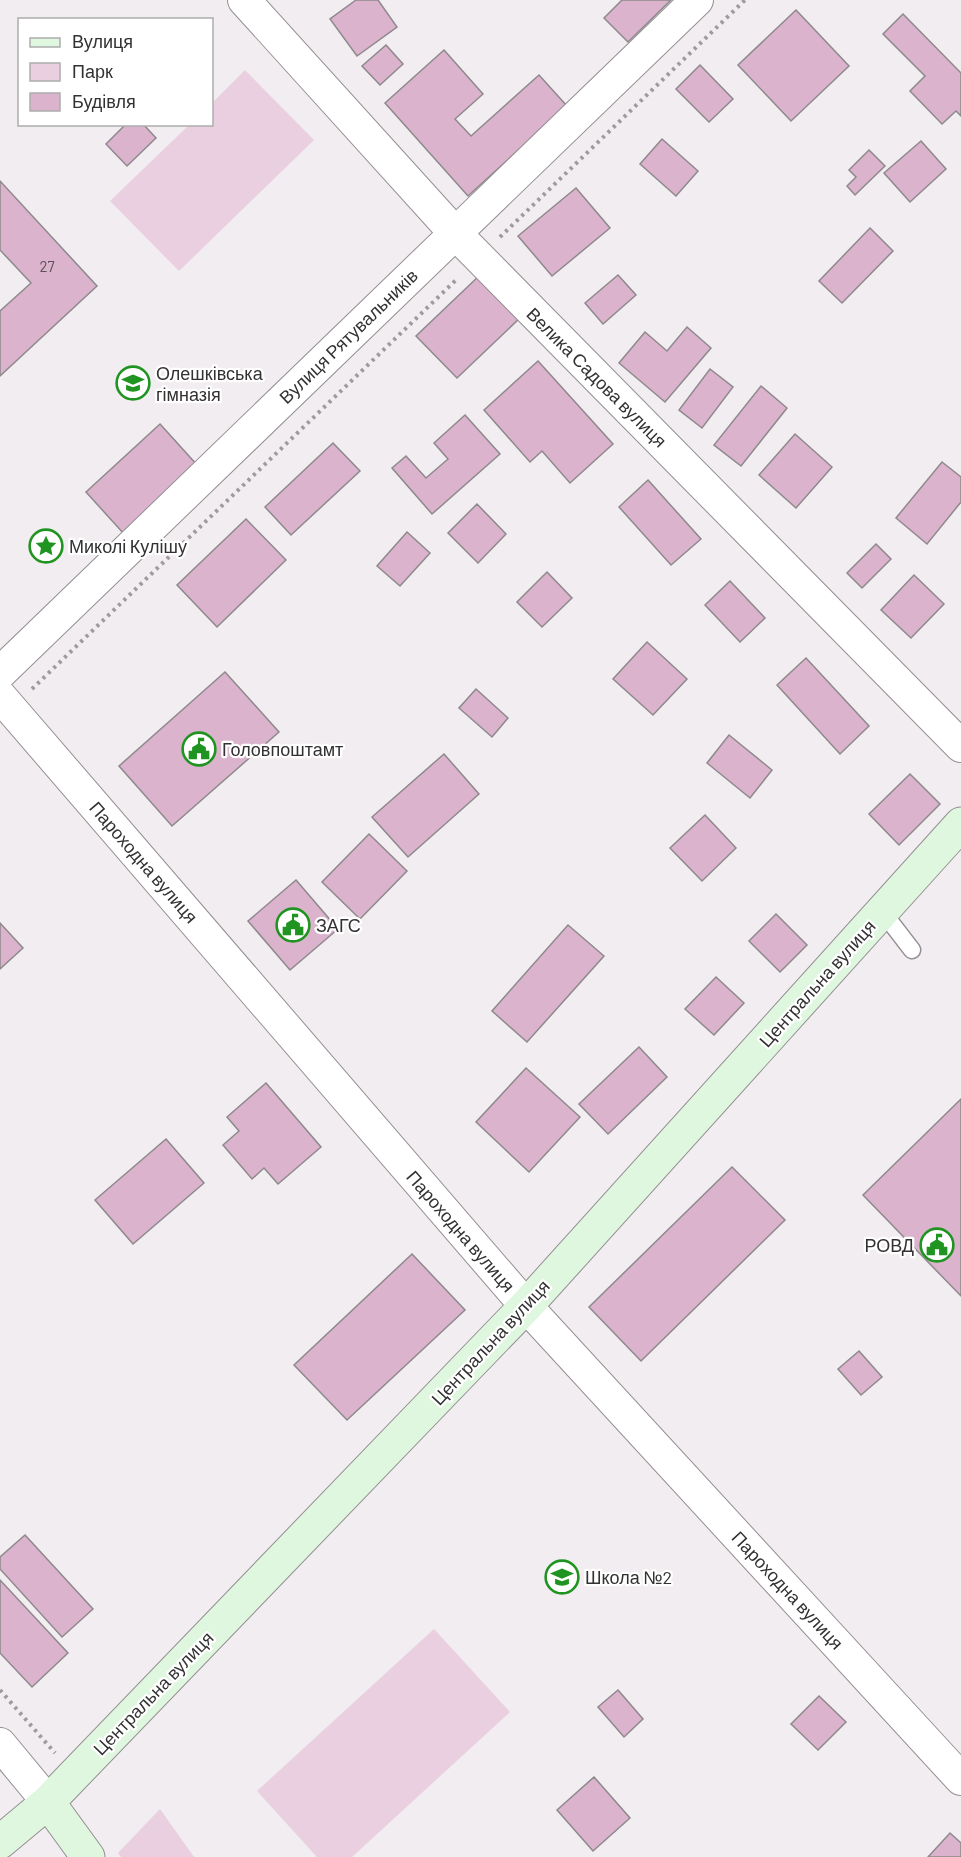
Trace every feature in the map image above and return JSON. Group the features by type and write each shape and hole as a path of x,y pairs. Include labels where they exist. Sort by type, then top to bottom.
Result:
{"street":[{"name":"Велика Садова вулиця","path":"244,0 479,258 961,746"},
{"name":"Вулиця Рятувальників","path":"0,674 697,0"},
{"name":"Пароходна вулиця","path":"6,702 526,1306 961,1779"},
{"name":"Центральна вулиця","path":"0,1842 48,1802 526,1306 961,824"},
{"path":"0,1744 48,1802 88,1857"}],"lane":[{"path":"882,910 912,951"}],"path":[{"path":"6,702 479,258 745,0"},
{"path":"0,1690 58,1756"}],"green space":[{"path":"245,70 314,140 179,271 110,201 188,126 213,126 213,102"},
{"path":"434,1629 510,1712 352,1857 317,1857 257,1791"},
{"path":"160,1809 194,1857 121,1857 118,1853"}],"building":[{"path":"356,0 378,0 397,27 357,56 330,19"},
{"path":"622,0 671,0 628,42 604,18"},
{"path":"796,10 849,66 791,121 738,65"},
{"path":"903,14 961,73 961,116 956,111 942,124 910,91 925,76 883,34"},
{"path":"386,45 403,64 380,85 362,66"},
{"path":"444,50 483,94 455,119 471,136 539,75 567,106 468,196 385,103"},
{"path":"700,65 733,99 709,122 676,89"},
{"path":"124,126 145,126 156,138 127,166 106,144"},
{"path":"662,139 698,171 676,196 640,164"},
{"path":"921,141 946,169 910,202 884,173"},
{"path":"869,150 885,166 855,195 847,186 856,177 849,170"},
{"path":"0,181 97,286 0,376 0,311 31,283 0,250"},
{"path":"576,188 610,228 552,276 518,236"},
{"path":"870,228 893,251 842,303 819,281"},
{"path":"481,274 522,316 457,378 416,336"},
{"path":"618,275 636,295 603,324 585,303"},
{"path":"687,327 711,348 665,402 619,363 645,332 667,351"},
{"path":"538,361 613,444 570,483 542,451 530,462 484,410"},
{"path":"710,369 733,387 702,428 679,410"},
{"path":"761,386 787,408 741,466 714,445"},
{"path":"465,415 500,454 432,514 392,468 406,456 426,478 448,459 434,443"},
{"path":"160,424 198,466 124,534 86,492"},
{"path":"795,434 832,467 796,508 759,475"},
{"path":"333,443 360,471 291,535 265,507"},
{"path":"942,462 961,477 961,502 927,544 896,518"},
{"path":"648,480 701,539 671,565 619,507"},
{"path":"477,504 506,534 478,563 448,533"},
{"path":"246,519 286,560 217,627 177,585"},
{"path":"407,532 430,553 400,586 377,566"},
{"path":"876,544 891,559 862,588 847,573"},
{"path":"547,572 572,598 542,627 517,602"},
{"path":"914,575 944,604 911,638 881,610"},
{"path":"730,581 765,618 740,642 705,605"},
{"path":"647,642 687,679 653,715 613,679"},
{"path":"806,658 869,726 840,754 777,685"},
{"name":"Головпоштамт","path":"225,672 279,732 172,826 119,766"},
{"path":"476,689 508,718 492,737 459,708"},
{"path":"729,735 772,770 750,798 707,763"},
{"path":"444,754 479,794 408,857 372,817"},
{"path":"910,774 940,804 899,845 869,814"},
{"path":"705,815 736,848 702,881 670,848"},
{"path":"369,834 407,871 360,919 322,882"},
{"name":"ЗАГС","path":"296,880 338,929 290,970 248,921"},
{"path":"776,914 807,945 780,972 749,941"},
{"path":"0,923 23,948 0,969"},
{"path":"568,925 604,956 527,1042 492,1011"},
{"path":"716,977 744,1003 714,1035 685,1009"},
{"path":"639,1047 667,1077 608,1134 579,1104"},
{"path":"526,1068 580,1117 529,1172 476,1122"},
{"path":"266,1083 321,1147 278,1184 264,1168 252,1179 223,1145 239,1131 227,1117"},
{"name":"РОВД","path":"961,1099 961,1296 863,1195"},
{"path":"166,1139 204,1183 133,1244 95,1200"},
{"path":"732,1167 785,1220 641,1361 589,1307"},
{"path":"412,1254 465,1310 347,1420 294,1365"},
{"path":"859,1351 882,1377 861,1395 838,1369"},
{"path":"25,1535 93,1609 62,1637 0,1569 0,1557"},
{"path":"0,1580 68,1653 32,1687 0,1653"},
{"path":"618,1690 643,1719 624,1737 598,1707"},
{"path":"819,1696 846,1722 818,1750 791,1724"},
{"path":"594,1777 630,1818 593,1851 557,1810"},
{"path":"950,1833 961,1843 961,1857 928,1857"}],"place":[{"name":"Олешківська гімназія","path":"133,383"},
{"name":"Миколі Кулішу","path":"46,546"},
{"name":"Головпоштамт","path":"199,749"},
{"name":"ЗАГС","path":"293,925"},
{"name":"РОВД","path":"937,1245"},
{"name":"Школа №2","path":"562,1577"}]}
